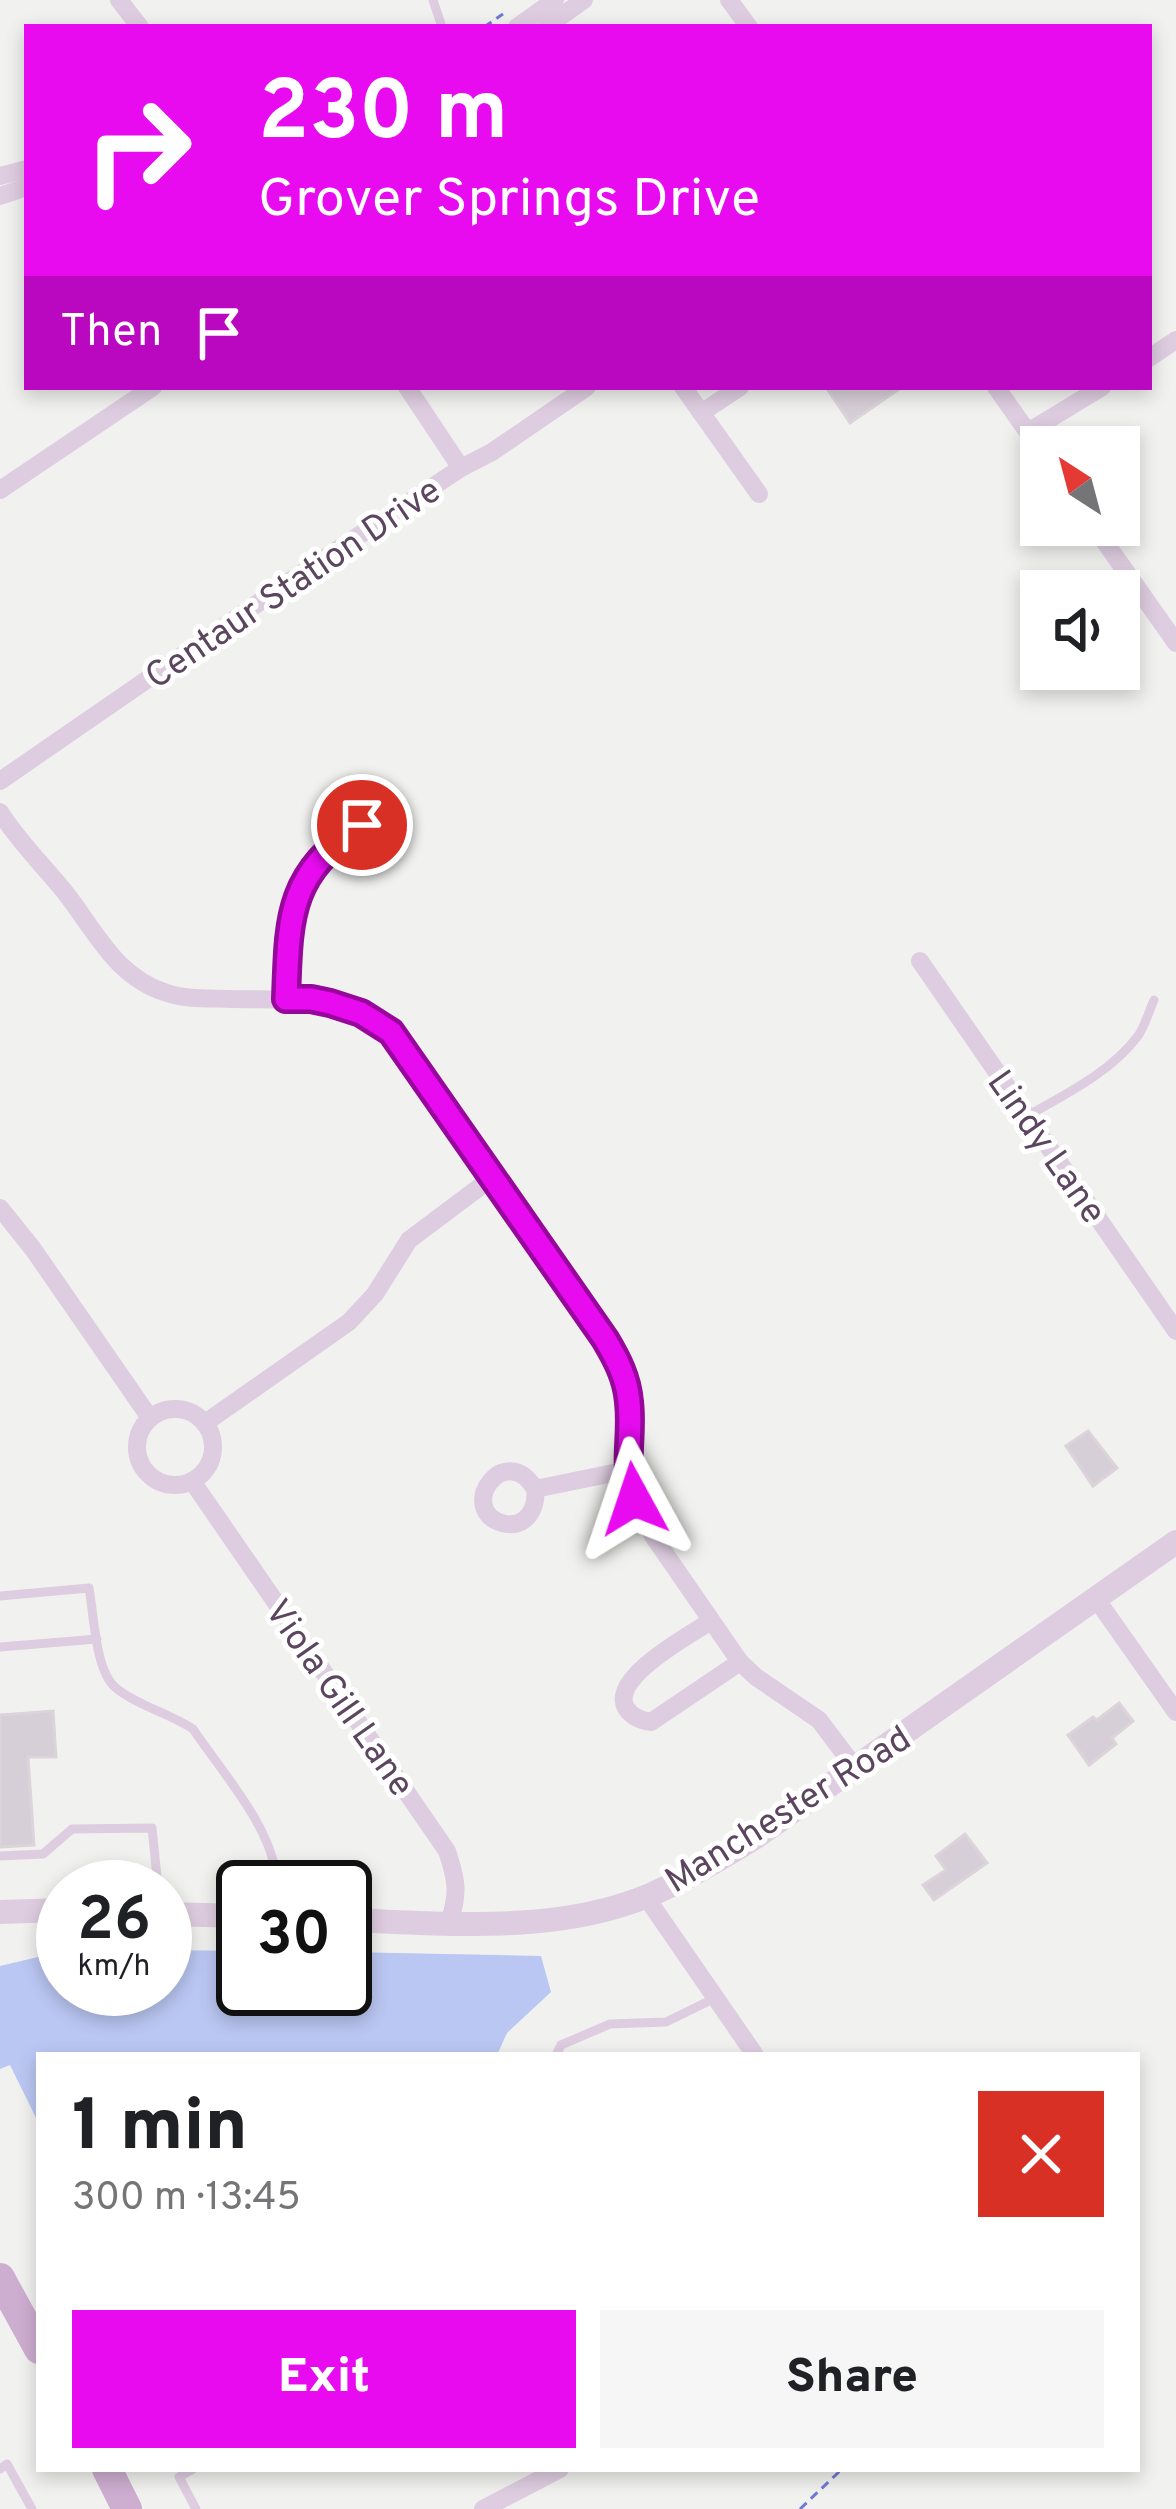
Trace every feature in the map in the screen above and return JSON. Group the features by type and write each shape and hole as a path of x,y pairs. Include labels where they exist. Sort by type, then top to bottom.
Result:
{"main road":[{"path":"0,2278 36,2344"},
{"path":"108,2472 127,2509"}],"street":[{"path":"118,0 138,24"},
{"path":"521,24 555,0"},
{"path":"550,24 584,0"},
{"path":"0,490 149,390"},
{"path":"409,390 461,467"},
{"name":"Centaur Station Drive","path":"0,781 582,390"},
{"path":"685,390 759,494"},
{"path":"701,412 735,390"},
{"path":"998,390 1024,426"},
{"path":"1038,426 1097,390"},
{"path":"1108,546 1176,643"},
{"path":"0,812 107,952 145,984 194,998 311,999 361,1013 391,1032 619,1362 629,1402 629,1482 640,1516 740,1662 819,1720 856,1769"},
{"path":"286,999 290,916 297,897 324,855 362,825"},
{"name":"Lindy Lane","path":"920,961 1176,1331"},
{"path":"205,1423 350,1322 375,1294 409,1240 493,1177"},
{"path":"0,1208 149,1418"},
{"path":"172,1408 196,1414 205,1423 211,1432 212,1455 192,1481 168,1484 140,1463 138,1439 149,1418 172,1408"},
{"path":"535,1489 628,1470"},
{"name":"Viola Gill Lane","path":"192,1481 447,1851 457,1881 449,1923"},
{"name":"Manchester Road","path":"372,1921 534,1922 587,1914 646,1897 718,1860 856,1769 1176,1542"},
{"path":"1097,1600 1176,1712"},
{"path":"711,1621 635,1674 622,1699 628,1712 651,1722 740,1662"},
{"path":"646,1897 753,2052"},
{"path":"0,1912 36,1911"},
{"path":"483,2509 554,2472"}],"lane":[{"path":"1027,1115 1108,1065 1139,1034 1154,1000"},
{"path":"0,1596 89,1588 107,1679 118,1690 193,1729 268,1838 275,1860"},
{"path":"0,1647 98,1640"},
{"path":"0,1856 43,1854 72,1829 152,1828 155,1860"},
{"path":"558,2052 561,2045 610,2024 666,2022 715,1998"},
{"path":"0,2468 8,2464 32,2509"},
{"path":"188,2472 179,2477 196,2509"}],"path":[{"path":"800,2509 839,2472"}],"shaded area":[{"path":"192,1950 216,1951 216,2016 372,2016 372,1953 541,1956 551,1992 507,2033 498,2052 36,2052 36,2118 10,2065 0,2069 0,1966 36,1957 36,2016 192,2016"}],"building":[{"path":"828,390 898,390 850,423"},
{"path":"1088,1431 1117,1468 1093,1486 1066,1446"},
{"path":"1119,1703 1133,1721 1112,1738 1116,1744 1089,1765 1068,1735"},
{"path":"53,1711 56,1757 28,1757 34,1845 0,1847 0,1715"},
{"path":"965,1834 987,1863 934,1900 923,1885 946,1870 936,1856"}],"route":[{"path":"362,825 324,855 297,897 290,916 286,999 330,1003 361,1013 391,1032 443,1104 619,1362 629,1402 627,1465 634,1499"}]}
